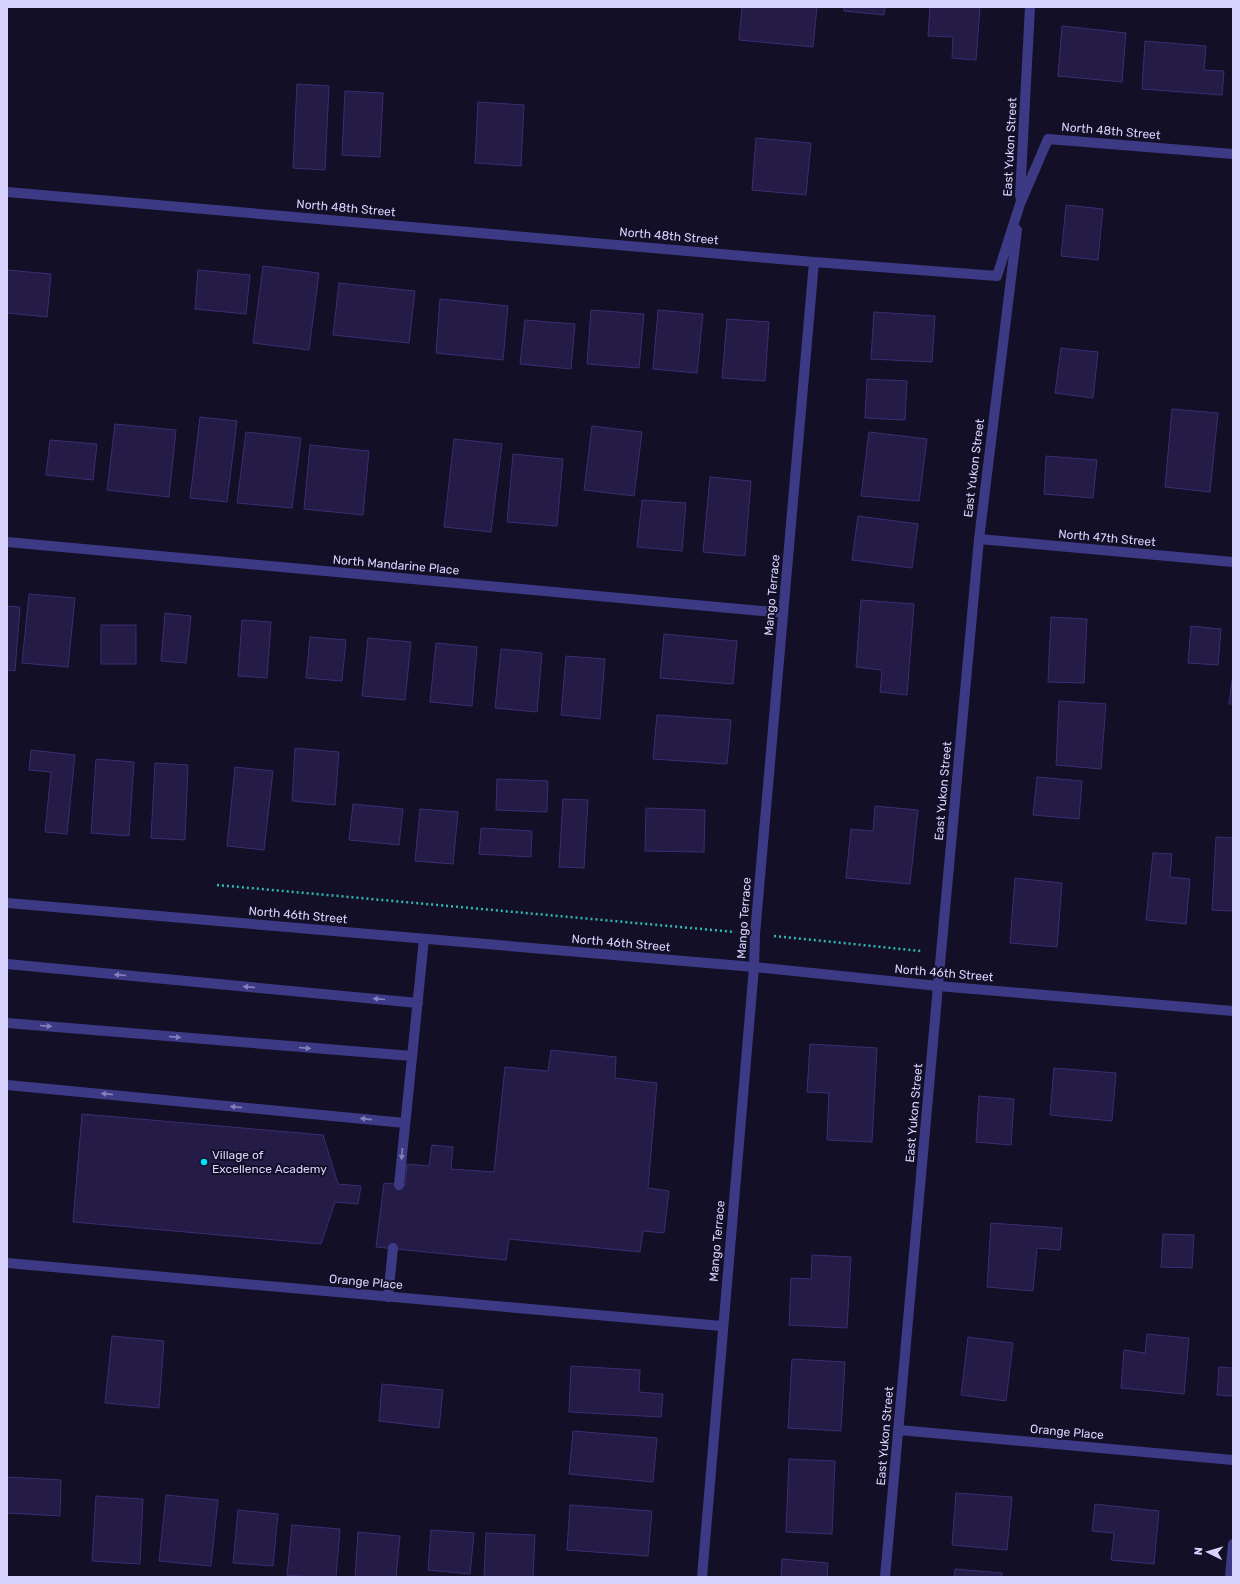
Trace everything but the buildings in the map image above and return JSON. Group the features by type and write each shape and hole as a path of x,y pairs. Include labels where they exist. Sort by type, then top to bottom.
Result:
{"street":[{"name":"East Yukon Street","path":"885,1577 979,539 1020,204 1030,7"},
{"name":"North 48th Street","path":"7,192 814,262 997,276 1020,204 1048,139 1233,154"},
{"name":"Mango Terrace","path":"702,1577 722,1326 754,967 755,934 814,262"},
{"name":"North 47th Street","path":"979,539 1233,562"},
{"name":"North Mandarine Place","path":"7,542 783,614"},
{"name":"North 46th Street","path":"7,902 754,967 938,986 1233,1011"},
{"path":"399,1184 424,939"},
{"path":"7,964 418,1003"},
{"path":"7,1023 412,1056"},
{"path":"7,1084 405,1123"},
{"path":"388,1297 393,1248"},
{"name":"Orange Place","path":"7,1263 722,1326"},
{"name":"Orange Place","path":"899,1430 1233,1460"},
{"path":"1230,1577 1233,1544"}],"path":[{"path":"217,884 942,952"}],"place":[{"name":"Village of Excellence Academy","path":"204,1162"}]}
